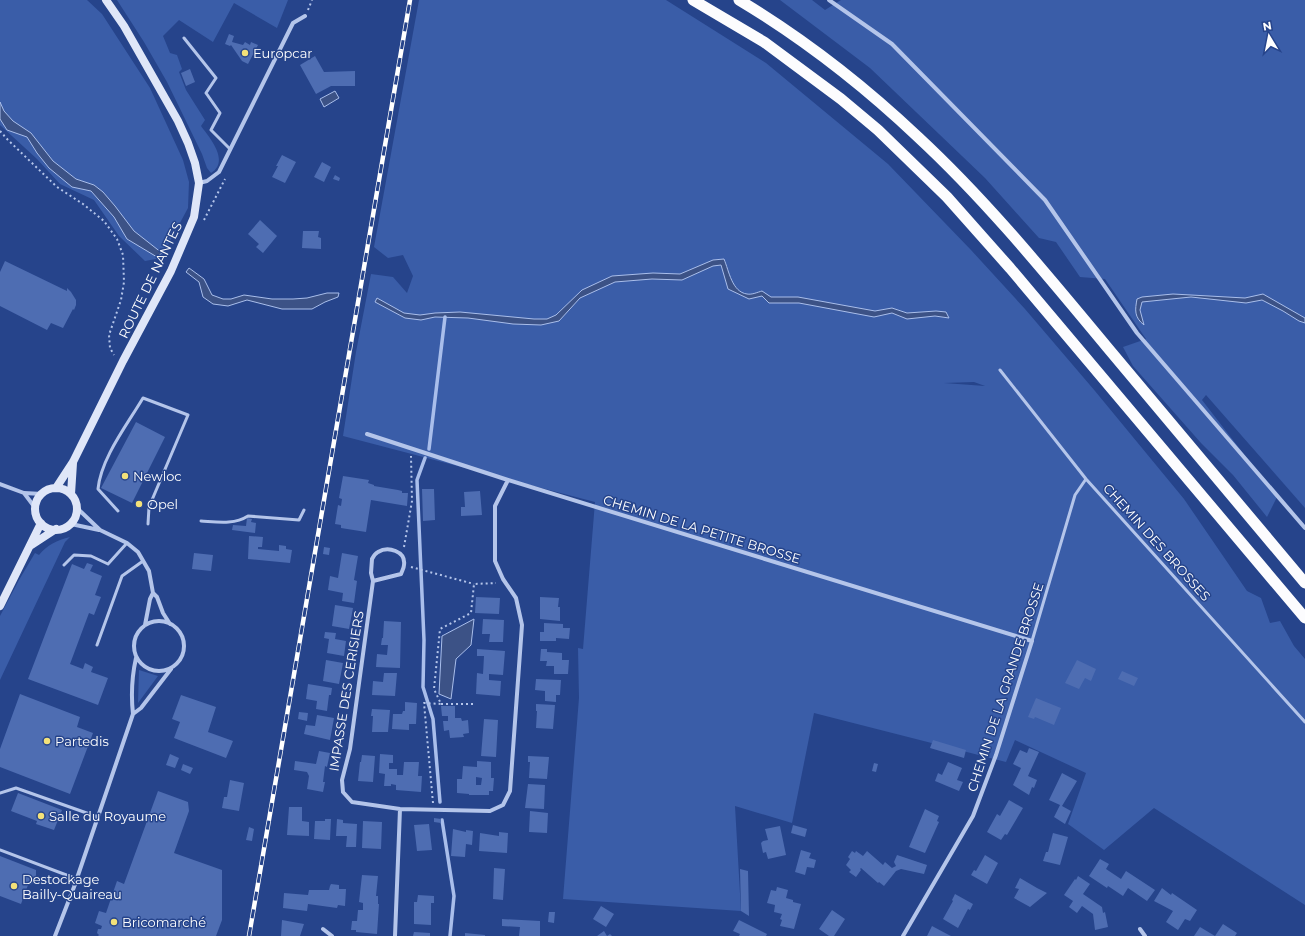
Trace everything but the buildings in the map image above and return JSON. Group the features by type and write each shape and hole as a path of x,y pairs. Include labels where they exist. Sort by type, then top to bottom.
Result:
{"highway":[{"path":"693,0 764,42 835,94 878,130 947,197 1010,268 1305,618"},
{"path":"739,0 808,45 847,74 919,137 953,171 1035,260 1305,583"}],"main road":[{"name":"ROUTE DE NANTES","path":"56,488 73,462 123,361 171,271 194,217 199,183 195,163 178,121 124,26 106,0"},
{"name":"ROUTE DE NANTES","path":"71,494 73,462"},
{"path":"62,488 71,494 76,500 77,508 76,517 71,524 64,528 56,529 48,528 41,523 37,516 36,509 37,501 42,494 48,490 62,488"},
{"path":"0,606 41,523"},
{"path":"30,546 56,529"}],"street":[{"path":"829,0 892,44 1045,200 1138,333 1305,528"},
{"path":"199,183 207,181 219,172 293,23 305,16"},
{"name":"CHEMIN DE LA PETITE BROSSE","path":"367,434 508,480 1032,641"},
{"path":"395,936 400,808 490,811 503,805 510,791 522,625 516,598 503,579 495,561 495,506 508,480"},
{"path":"0,484 24,493 42,494"},
{"path":"24,493 36,509"},
{"path":"77,508 100,530"},
{"path":"71,524 100,530 127,543 138,552 149,572 153,593 157,597 163,613 170,624 181,633 184,639 181,660 171,669 141,708 134,714"},
{"name":"IMPASSE DES CERISIERS","path":"400,808 352,802 343,792 342,780 350,749 373,581 371,573 372,559 378,552 392,549 402,554"},
{"path":"373,581 401,574 404,565 402,554"},
{"path":"145,625 150,599 153,593"},
{"path":"170,624 157,621 145,625 140,629 134,640 134,652 136,658 142,666 151,671 161,672 171,669"},
{"name":"CHEMIN DE LA GRANDE BROSSE","path":"903,936 973,816 996,755 1032,641"},
{"path":"55,936 77,879 134,714 132,702 133,669 136,658"},
{"path":"323,929 332,936"},
{"path":"1140,929 1145,936"}],"lane":[{"path":"184,38 216,78 206,93 220,113 210,130 230,149"},
{"name":"CHEMIN DES BROSSES","path":"1000,370 1086,479 1305,722"},
{"path":"118,511 98,489 99,477 112,450 143,398 188,415 149,507 148,524"},
{"name":"CHEMIN DE LA GRANDE BROSSE","path":"1032,641 1076,495 1086,479"},
{"path":"201,521 233,522 248,516 298,520 304,510"},
{"path":"64,564 74,554 91,556 108,564 127,543"},
{"path":"97,645 122,576 143,560"},
{"path":"0,793 16,788 98,817"},
{"path":"0,850 77,879"}],"path":[{"path":"305,16 312,0"},
{"path":"0,131 57,187 83,204 104,222 117,239 123,255 124,282 121,300 109,335 109,342 112,353 123,361"},
{"path":"203,222 228,173"},
{"path":"402,554 412,501 411,449"},
{"path":"412,567 474,584 496,583 498,587 508,587"},
{"path":"441,704 434,689 440,629 471,613 474,584"},
{"path":"433,809 424,703 475,704"}],"shaded area":[{"path":"0,0 87,0 102,14 150,88 183,160 189,182 188,208 161,258 145,261 119,236 94,200 60,184 37,159 0,125"},
{"path":"117,0 288,0 277,28 234,3 213,42 179,20 163,36 170,53 177,55 182,69 179,72 186,90 205,120 201,126 213,143 219,156 219,162 211,173 207,168 202,154 167,82"},
{"path":"419,0 666,0 766,63 888,164 971,250 1025,309 1184,499 1247,591 1261,598 1270,623 1280,621 1294,646 1305,659 1305,905 1154,808 1104,850 1068,824 1086,773 1015,740 1006,762 814,713 792,823 735,806 741,911 563,899 579,698 578,648 583,649 595,502 343,436 356,352 371,274 393,277 407,293 413,276 403,255 388,258 374,247","holes":["974,382 985,386 944,383"]},
{"path":"780,0 812,0 825,10 841,0 1305,0 1305,508 1206,395 1202,400 1277,497 1267,517 1233,475 1201,443 1133,366 1123,347 1146,339 1105,279 1080,277 1056,242 1039,238 985,178 870,68"},
{"path":"335,91 339,98 324,107 320,99"},
{"path":"0,102 4,111 13,121 31,133 53,161 76,179 94,185 103,192 134,231 162,253 157,257 127,239 114,217 91,191 72,187 49,168 27,137 7,130 0,119"},
{"path":"724,259 734,285 742,292 747,294 762,291 771,297 798,297 875,311 892,308 907,313 936,311 946,312 949,318 935,316 907,319 892,313 874,317 799,303 769,303 762,296 749,299 728,289 721,265 713,266 682,280 652,279 615,282 580,298 559,321 541,325 513,324 468,318 435,317 421,320 405,318 375,302 377,298 404,313 420,315 460,312 547,319 556,315 582,290 612,276 653,273 680,274 713,260"},
{"path":"189,268 204,279 212,295 223,299 231,299 244,295 272,299 293,299 307,298 327,293 339,293 338,297 312,309 282,309 247,300 228,306 213,304 203,297 199,282 186,272"},
{"path":"1173,294 1245,298 1263,294 1305,318 1305,323 1262,300 1246,303 1191,297 1142,302 1140,310 1144,325 1138,319 1136,310 1137,299 1142,297"},
{"path":"70,537 65,542 0,680 0,616 35,553 39,555 45,548 53,543"},
{"path":"474,619 471,645 456,659 451,699 439,694 442,636"},
{"path":"139,670 158,676 138,703"}],"waterway":[{"path":"429,449 445,317"},
{"path":"425,458 417,480 424,640 423,687 433,719 440,802"},
{"path":"442,820 454,896 450,936"}],"railway":[{"path":"249,936 410,0"}],"place":[{"name":"Europcar","path":"245,53"},
{"name":"Newloc","path":"125,476"},
{"name":"Opel","path":"139,504"},
{"name":"Partedis","path":"47,741"},
{"name":"Salle du Royaume","path":"41,816"},
{"name":"Destockage Bailly-Quaireau","path":"14,886"},
{"name":"Bricomarché","path":"114,922"}]}
